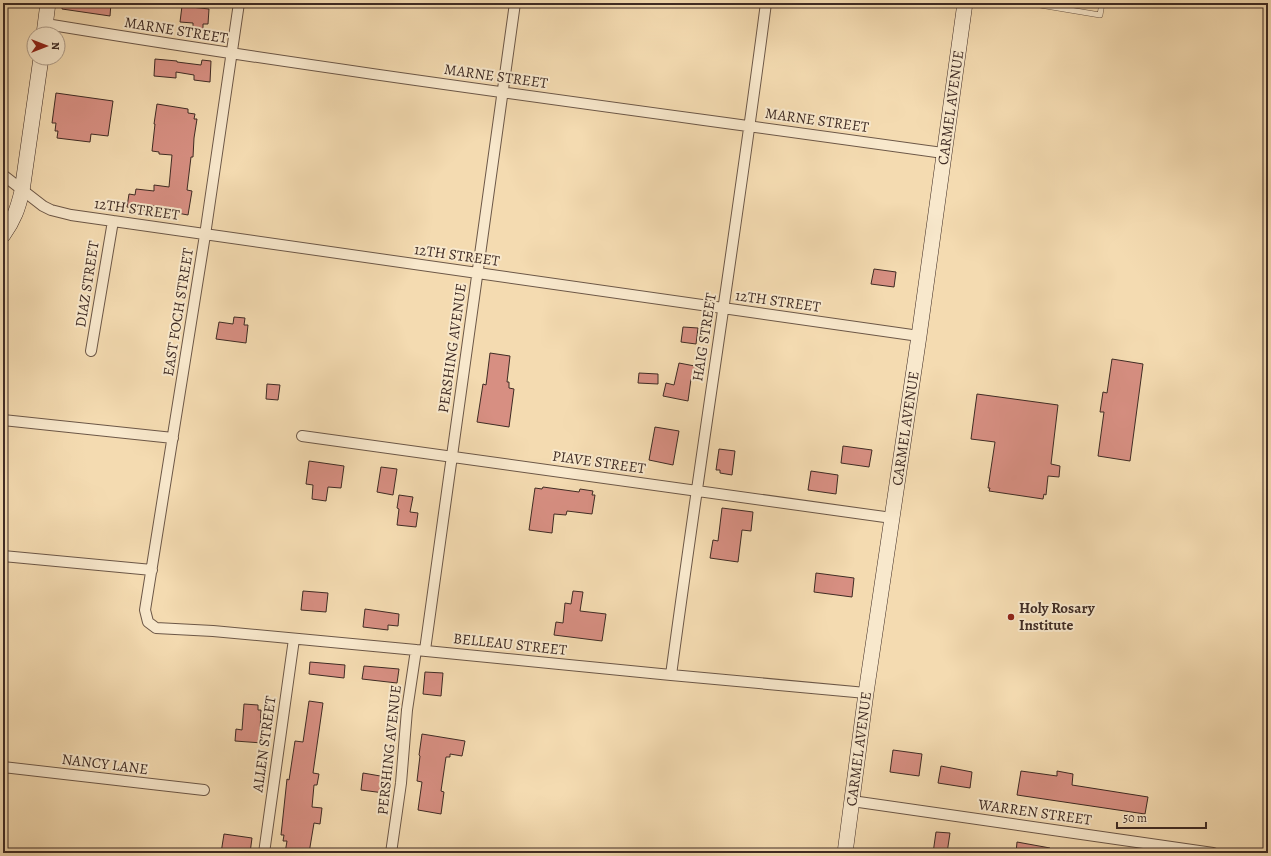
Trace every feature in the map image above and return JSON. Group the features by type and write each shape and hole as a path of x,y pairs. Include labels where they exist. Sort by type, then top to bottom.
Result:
{"main road":[{"path":"45,26 48,3"},
{"name":"CARMEL AVENUE","path":"845,853 866,693 919,336 943,153 965,3"},
{"path":"3,235 12,223 22,191 40,66"}],"street":[{"name":"EAST FOCH STREET","path":"151,625 146,618 145,610 205,234 233,53 239,3"},
{"name":"PERSHING AVENUE","path":"391,853 401,783 407,710 421,650 452,457 515,3"},
{"name":"HAIG STREET","path":"671,675 696,491 750,126 766,3"},
{"name":"MARNE STREET","path":"66,32 233,53 943,153"},
{"name":"12TH STREET","path":"3,175 43,206 51,210 71,215 919,336"},
{"name":"DIAZ STREET","path":"91,352 113,221"},
{"path":"3,420 173,438"},
{"name":"PIAVE STREET","path":"302,436 892,518"},
{"path":"3,556 152,570"},
{"name":"BELLEAU STREET","path":"151,625 156,628 421,650 866,693"},
{"name":"ALLEN STREET","path":"264,853 294,639"},
{"name":"NANCY LANE","path":"3,767 204,790"},
{"name":"WARREN STREET","path":"852,801 1213,853"}],"lane":[{"path":"1028,3 1100,15 1102,3"}],"building":[{"path":"62,3 111,3 110,16 62,9"},
{"path":"182,6 209,9 208,24 203,24 203,30 193,29 193,23 180,22"},
{"path":"155,59 201,65 202,60 211,61 210,82 194,80 194,75 176,72 176,78 154,76"},
{"path":"56,93 113,101 108,136 91,134 90,142 57,138 58,131 55,131 56,123 52,123"},
{"path":"157,104 188,109 188,113 195,114 194,119 197,119 193,157 191,157 187,190 192,191 188,215 177,213 177,209 146,205 145,210 127,207 129,194 135,195 136,189 154,191 154,185 169,187 172,155 159,154 159,152 152,151"},
{"path":"874,269 896,272 894,287 871,284"},
{"path":"234,317 245,318 244,325 248,325 246,343 216,339 219,322 233,324"},
{"path":"683,327 698,328 696,344 681,342"},
{"path":"490,353 510,356 507,382 509,382 509,388 514,389 509,427 477,422 483,384 486,385"},
{"path":"1112,359 1143,364 1130,461 1098,456 1104,412 1100,412 1103,392 1107,393"},
{"path":"679,363 700,367 697,380 691,379 688,401 663,396 666,383 674,385"},
{"path":"639,373 658,374 658,384 638,383"},
{"path":"267,384 280,385 278,400 266,399"},
{"path":"977,394 1058,405 1051,464 1060,466 1059,477 1048,476 1046,495 1044,494 1043,499 989,491 990,488 988,488 995,442 971,439"},
{"path":"655,427 679,431 673,465 649,460"},
{"path":"843,446 872,450 869,467 841,463"},
{"path":"719,449 735,451 732,475 720,473 720,470 716,470"},
{"path":"309,461 344,466 341,488 328,487 326,501 312,499 313,485 306,484"},
{"path":"381,467 397,469 393,495 377,492"},
{"path":"811,471 838,475 836,494 808,490"},
{"path":"543,487 579,492 580,489 593,491 592,495 595,495 592,514 567,511 566,515 554,514 552,533 529,530 535,488 542,489"},
{"path":"399,495 413,497 410,512 418,513 416,527 397,525"},
{"path":"722,508 753,512 751,531 742,530 738,562 710,558 713,540 718,541"},
{"path":"816,573 854,578 852,597 814,592"},
{"path":"303,591 328,593 326,612 301,610"},
{"path":"573,591 583,592 580,611 606,614 602,641 554,635 556,622 563,623 565,603 571,604"},
{"path":"365,609 399,614 398,626 388,625 388,630 363,627"},
{"path":"310,662 345,665 344,678 309,674"},
{"path":"364,666 399,669 397,683 362,679"},
{"path":"425,672 443,673 441,696 423,694"},
{"path":"309,701 323,703 313,773 319,774 317,785 314,785 312,807 322,808 320,824 314,823 309,853 285,853 287,841 283,841 284,835 281,835 287,779 289,780 295,741 303,742"},
{"path":"244,704 258,705 258,710 261,710 260,731 263,732 262,743 235,741 236,729 242,730"},
{"path":"422,734 465,741 462,756 450,754 450,757 446,757 441,791 444,792 441,814 418,810 422,782 417,781"},
{"path":"893,750 922,754 919,776 890,772"},
{"path":"941,766 972,772 970,788 938,783"},
{"path":"1021,771 1057,776 1057,771 1073,774 1072,785 1148,797 1145,814 1017,795"},
{"path":"363,773 386,777 384,793 361,790"},
{"path":"936,832 950,833 947,853 933,853"},
{"path":"224,834 252,838 250,853 221,853"},
{"path":"1017,842 1050,848 1049,853 1016,853"}],"place":[{"name":"Holy Rosary Institute","path":"1011,617"}]}
